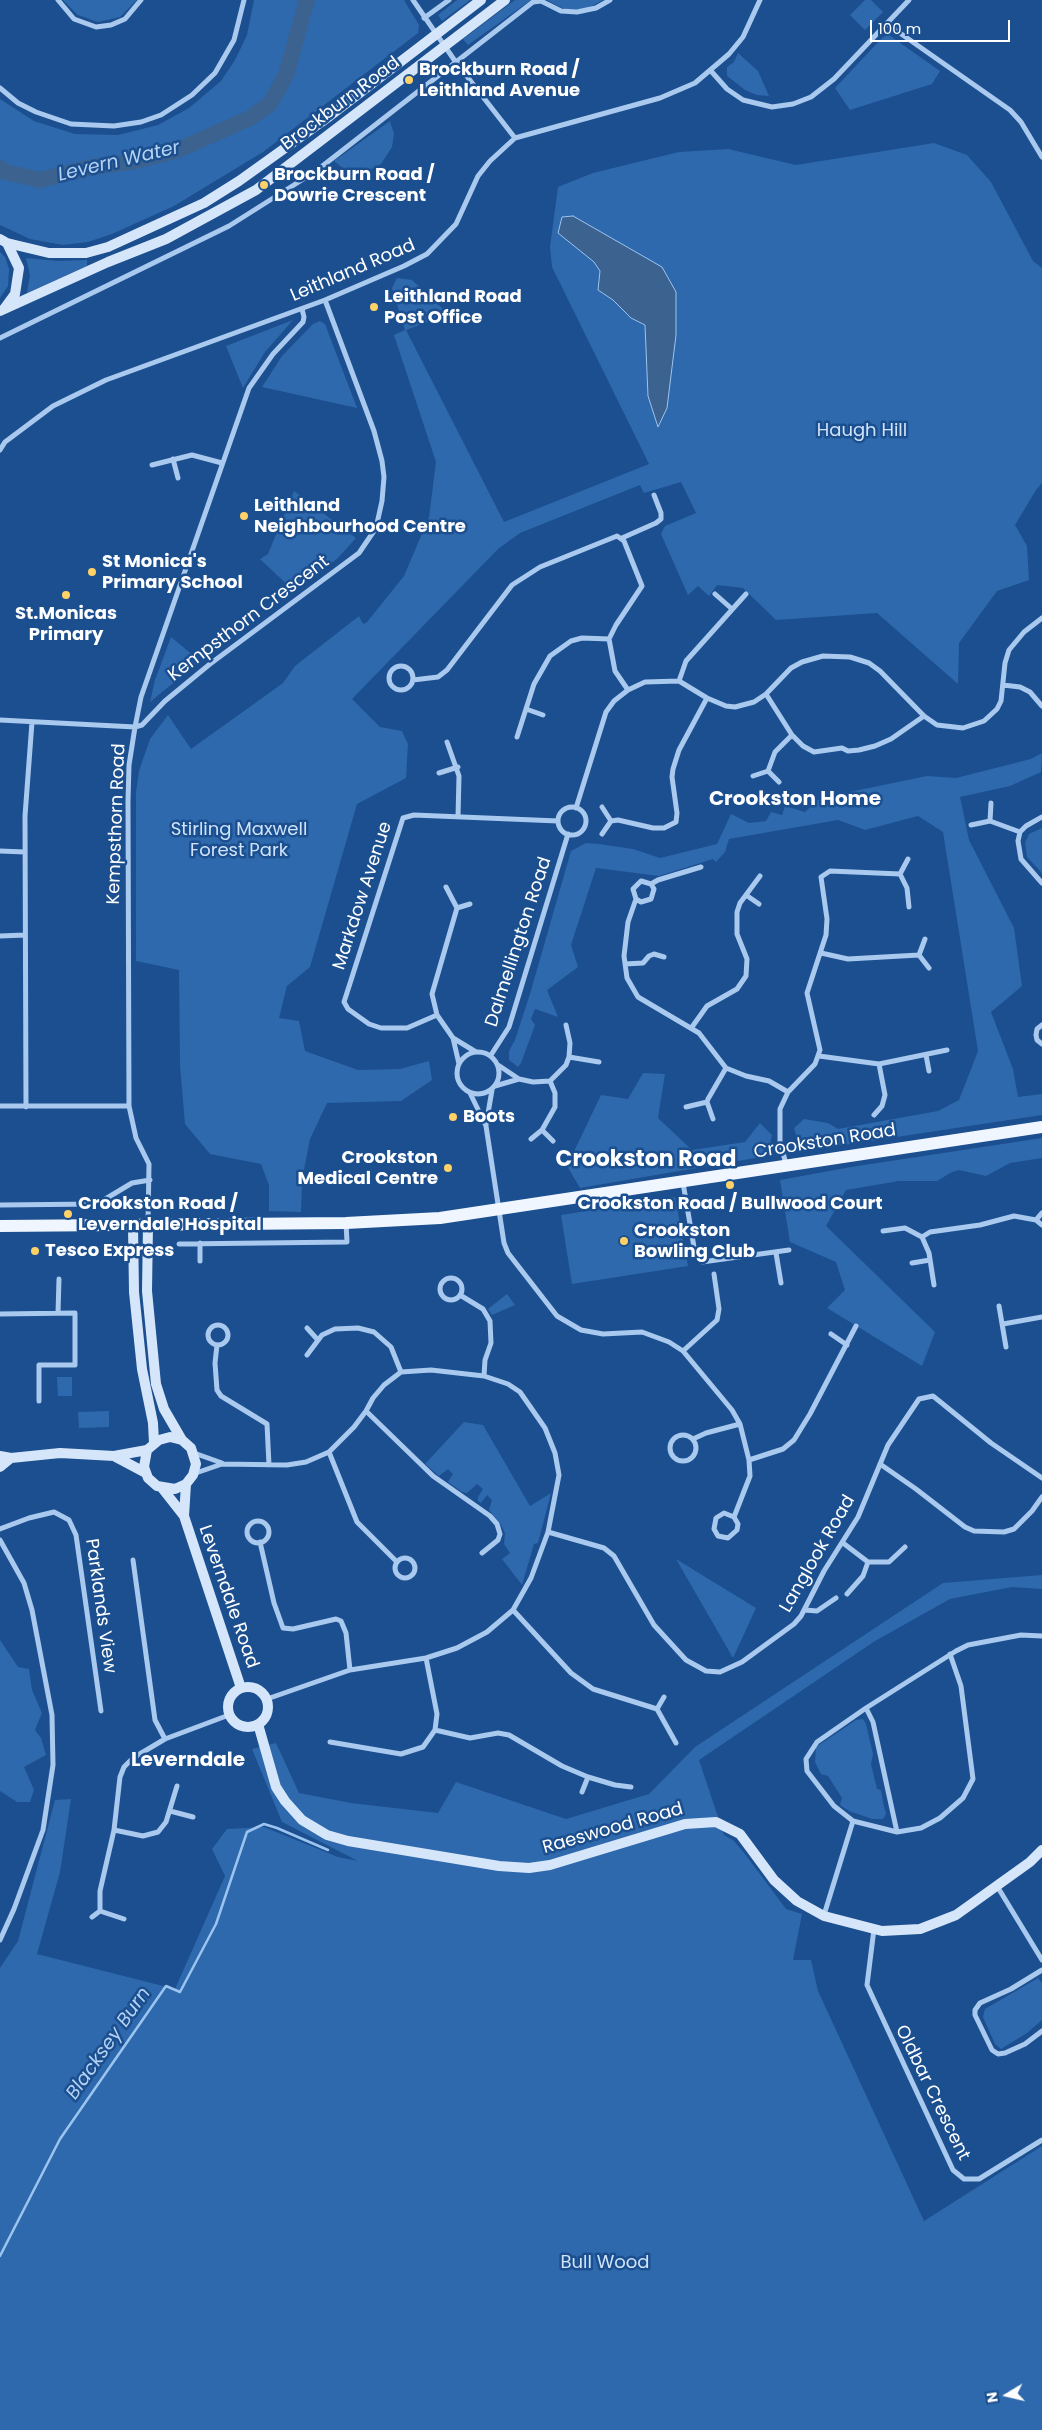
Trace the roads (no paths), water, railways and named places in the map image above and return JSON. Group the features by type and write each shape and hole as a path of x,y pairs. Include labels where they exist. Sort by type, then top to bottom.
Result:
{"main road":[{"name":"Crookston Road","path":"0,1226 346,1223 440,1218 1042,1127"}],"street":[{"path":"58,0 74,19 96,27 111,25 125,19 141,0"},
{"path":"0,88 18,103 36,112 71,124 114,126 140,122 161,115 192,95 215,73 234,40 244,0"},
{"path":"412,0 455,61 515,138"},
{"path":"424,18 449,0"},
{"name":"Brockburn Road","path":"4,241 49,254 77,254 96,251 163,224 204,204 327,118 481,0"},
{"name":"Brockburn Road","path":"0,311 108,262 166,239 252,192 505,0"},
{"name":"Brockburn Road","path":"0,338 229,226 316,171 533,2 541,1 561,11 577,12 596,8 610,0"},
{"name":"Leithland Road","path":"0,450 5,442 53,406 106,380 325,300 427,254 456,224 478,176 490,161 515,138 660,98 695,83 729,54 743,37 760,0"},
{"path":"711,71 727,89 743,100 772,106 793,104 811,97 828,84 909,0"},
{"path":"887,24 1010,110 1021,122 1042,157"},
{"path":"243,178 252,192"},
{"path":"0,311 15,294 19,278 16,260 4,241"},
{"name":"Kempsthorn Crescent","path":"135,727 142,725 164,701 210,664 359,553 376,528 382,500 384,477 382,460 374,431 325,300"},
{"name":"Kempsthorn Road","path":"148,1226 149,1164 136,1138 129,1106 128,801 129,765 135,727 141,697 249,388 273,354 303,322 302,309"},
{"path":"152,465 192,455 222,463"},
{"path":"173,459 178,478"},
{"path":"414,680 413,675 406,667 397,667 390,674 391,684 399,690 408,688 414,680 438,678 447,670 512,585 532,571 610,538 622,538 656,523 661,519 661,513 654,495"},
{"path":"622,538 642,586 609,639 615,671 628,690"},
{"path":"715,594 732,608"},
{"path":"679,681 686,661 746,594"},
{"path":"576,808 606,712 614,701 628,690 657,680 679,681 707,698 726,706 736,707 754,702 766,694 791,668 802,662 823,656 850,657 869,663 880,671 924,716 937,725 951,728 973,726 984,721 997,709 1001,701 1002,684 1010,650 1024,632 1042,618"},
{"path":"517,737 534,684 550,656 571,641 582,638 609,639"},
{"path":"1002,684 1020,687 1030,692 1042,706"},
{"path":"766,694 792,735 803,746 814,752 842,748 848,751 859,750 892,739 924,716"},
{"path":"602,834 611,821 618,820 653,828 664,828 676,822 677,813 672,777 673,769 679,750 707,698"},
{"path":"526,709 542,715"},
{"path":"0,720 135,727"},
{"path":"26,1107 25,816 32,722"},
{"path":"753,776 768,770 776,752 792,735"},
{"path":"447,742 458,768 458,817"},
{"path":"439,773 458,768"},
{"path":"768,770 779,782"},
{"path":"990,821 991,802"},
{"path":"602,807 611,821"},
{"path":"576,808 584,815 585,825 578,833 568,834 559,827 558,821 564,810 576,808"},
{"name":"Markdow Avenue","path":"437,1015 407,1028 381,1028 368,1024 348,1009 344,1002 403,818 414,815 558,821"},
{"path":"1042,817 1026,826 1020,832 1018,841 1021,860 1042,883"},
{"path":"971,825 990,821 1020,832"},
{"name":"Dalmellington Road","path":"490,1055 509,1027 568,834"},
{"path":"0,851 25,852"},
{"path":"900,874 908,859"},
{"path":"701,867 658,880 651,884 641,881 636,884 633,889 636,900 628,922 624,964 627,978 638,997 692,1027 705,1040 726,1068 746,1076 769,1081 788,1092"},
{"path":"786,1165 780,1142 780,1109 788,1092 809,1072 819,1056 820,1050 807,993 827,926 821,877 830,871 900,874"},
{"path":"900,874 907,888 909,907"},
{"path":"692,1027 707,1006 738,989 746,976 747,959 737,934 736,922 740,903 760,876"},
{"path":"636,900 641,902 651,899 654,894 651,884"},
{"path":"446,887 457,908 432,994 437,1015 453,1038 459,1064"},
{"path":"746,895 759,904"},
{"path":"457,908 470,904"},
{"path":"0,936 25,936"},
{"path":"919,955 925,939"},
{"path":"820,953 848,959 919,955"},
{"path":"624,964 643,963 649,956 654,954 664,957"},
{"path":"919,955 929,968"},
{"path":"453,1038 477,1052 490,1055 498,1065 519,1079 533,1082 550,1081 558,1075 569,1057 570,1043 566,1025"},
{"path":"1042,1025 1037,1029 1036,1035 1037,1040 1042,1044"},
{"path":"819,1056 879,1064 947,1050"},
{"path":"477,1052 466,1055 459,1064 458,1080 461,1086 470,1093 486,1126 499,1210 499,1223 508,1253 557,1316 581,1330 603,1334 642,1332 656,1335 683,1351 720,1394 740,1424 749,1460 750,1476 734,1517"},
{"path":"926,1055 929,1071"},
{"path":"569,1057 599,1062"},
{"path":"874,1115 882,1106 885,1095 879,1064"},
{"path":"486,1126 494,1088 500,1077 498,1065"},
{"path":"713,1119 707,1102 714,1085 726,1068"},
{"path":"470,1093 482,1094 519,1079"},
{"path":"531,1139 542,1130 555,1107 556,1099 550,1081"},
{"path":"686,1108 707,1102"},
{"path":"0,1106 129,1106"},
{"path":"542,1130 553,1141"},
{"path":"0,1205 96,1204 132,1183 150,1180"},
{"path":"683,1182 695,1253 702,1262 789,1250"},
{"path":"1036,1220 1042,1213"},
{"path":"922,1237 930,1232 980,1225 1014,1216 1036,1220 1042,1225"},
{"path":"178,1244 347,1242 346,1223"},
{"path":"133,1226 136,1311 142,1369 153,1424 150,1446 144,1461 146,1473 152,1482 162,1488 175,1489 186,1484 193,1475 196,1464 194,1453"},
{"path":"148,1226 147,1291 156,1384 164,1409 182,1440 194,1453 222,1464 269,1465 306,1462 329,1452 354,1427 366,1411 372,1398 384,1385 401,1372 431,1370 484,1376 508,1384 520,1392 545,1428 556,1454 559,1475 548,1532 531,1578 513,1610 488,1632 457,1648 426,1658 350,1670 267,1699"},
{"path":"883,1231 906,1228 922,1237 930,1260 934,1285"},
{"path":"200,1243 200,1261"},
{"path":"776,1252 781,1283"},
{"path":"912,1263 930,1260"},
{"path":"683,1351 717,1320 719,1309 714,1274"},
{"path":"449,1278 459,1281 462,1288 460,1295 451,1300 445,1297 440,1288 443,1282 449,1278"},
{"path":"58,1313 59,1279"},
{"path":"460,1295 483,1309 490,1321 491,1343 485,1360 484,1376"},
{"path":"999,1306 1006,1347"},
{"path":"0,1314 75,1313 75,1365 39,1365 39,1401"},
{"path":"1002,1324 1042,1317"},
{"path":"220,1325 226,1328 228,1338 224,1344 217,1345 211,1343 207,1334 213,1326 220,1325"},
{"path":"749,1460 783,1450 794,1440 810,1414 856,1326"},
{"path":"307,1328 317,1339"},
{"path":"307,1355 317,1339 336,1329 358,1328 374,1332 391,1347 401,1372"},
{"path":"831,1334 847,1344"},
{"path":"217,1345 215,1364 217,1390 222,1396 267,1424 269,1465"},
{"name":"Langlook Road","path":"548,1532 604,1548 614,1556 654,1625 686,1660 706,1671 720,1672 742,1662 794,1624 805,1610 824,1571 858,1517 888,1445 920,1399 933,1396 991,1443 1042,1478"},
{"path":"366,1411 433,1476 490,1516 497,1524 500,1534 498,1540 482,1553"},
{"path":"693,1439 706,1433 740,1424"},
{"path":"686,1435 693,1439 696,1449 690,1459 680,1460 674,1457 670,1448 676,1437 686,1435"},
{"path":"0,1456 12,1458 60,1453 114,1456 150,1446 164,1438 182,1440"},
{"path":"329,1452 357,1522 397,1562"},
{"path":"114,1456 146,1473"},
{"path":"0,1467 12,1458"},
{"path":"193,1475 222,1464"},
{"path":"880,1464 965,1527 974,1531 1004,1532 1014,1529 1022,1524 1042,1497"},
{"name":"Leverndale Road","path":"184,1516 186,1484"},
{"name":"Leverndale Road","path":"162,1488 184,1516 242,1688"},
{"name":"Parklands View","path":"0,1529 29,1518 54,1512 69,1520 76,1535 101,1711"},
{"path":"724,1513 734,1517 738,1524 733,1535 728,1538 718,1536 714,1529 716,1518 724,1513"},
{"path":"256,1521 266,1524 269,1531 266,1538 260,1542 253,1542 247,1534 250,1524 256,1521"},
{"path":"0,1540 24,1583 32,1610 52,1715 54,1765 43,1830 14,1909 0,1940"},
{"path":"260,1542 274,1603 283,1628 292,1629 336,1619 341,1621 346,1633 350,1670"},
{"path":"843,1543 868,1562 889,1562 905,1546"},
{"path":"406,1558 412,1560 415,1566 414,1573 410,1578 400,1577 396,1572 397,1562 406,1558"},
{"path":"133,1560 156,1720 165,1739"},
{"path":"847,1594 863,1576 868,1562"},
{"path":"805,1610 817,1611 836,1598"},
{"path":"513,1610 571,1673 593,1689 657,1709 676,1743"},
{"path":"950,1654 961,1686 973,1778 964,1798 940,1818 921,1828 897,1832 853,1821 834,1806 806,1771 806,1759 817,1742 950,1654 968,1646 1000,1638 1021,1635 1042,1636"},
{"path":"330,1742 401,1754 423,1747 435,1730 437,1714 426,1658"},
{"path":"242,1688 257,1689 267,1699 267,1715 258,1724 250,1727 241,1726 229,1715 230,1698 242,1688"},
{"path":"657,1709 664,1697"},
{"path":"866,1708 873,1722 897,1832"},
{"path":"100,1911 100,1891 114,1830 120,1777 124,1767 133,1758 165,1739 229,1715"},
{"name":"Raeswood Road","path":"258,1724 276,1787 285,1801 302,1820 327,1835 348,1841 499,1866 529,1868 550,1865 684,1824 716,1822 740,1834 787,1893 824,1916 874,1929 898,1931 920,1929 956,1915 997,1886 1042,1850"},
{"path":"435,1730 470,1738 498,1733 509,1735 562,1766 588,1777 615,1785 631,1787"},
{"path":"582,1792 588,1777"},
{"path":"114,1830 143,1836 153,1834 164,1826 176,1786"},
{"path":"170,1811 193,1817"},
{"path":"824,1916 853,1821"},
{"path":"997,1886 1042,1960"},
{"path":"92,1917 100,1911"},
{"path":"100,1911 124,1919"},
{"name":"Oldbar Crescent","path":"874,1929 866,1985 953,2170 964,2179 979,2179 1042,2140"},
{"path":"1042,1970 1011,1989 980,2004 975,2010 975,2015 992,2050 998,2054 1026,2044 1042,2031"}],"waterway":[{"name":"Levern Water","path":"0,168 5,172 40,180 87,168 136,161 178,150 250,118 270,104 286,75 307,0"},
{"name":"Blacksey Burn","path":"0,2256 60,2139 166,1986 180,1992 216,1924 247,1832 264,1824 328,1850"}],"place":[{"name":"Brockburn Road / Leithland Avenue","path":"409,80"},
{"name":"Brockburn Road / Dowrie Crescent","path":"264,185"},
{"name":"Leithland Road Post Office","path":"374,307"},
{"name":"Leithland Neighbourhood Centre","path":"244,516"},
{"name":"St Monica's Primary School","path":"92,572"},
{"name":"St.Monicas Primary","path":"66,595"},
{"name":"Boots","path":"453,1117"},
{"name":"Crookston Medical Centre","path":"448,1168"},
{"name":"Crookston Road / Bullwood Court","path":"730,1185"},
{"name":"Crookston Road / Leverndale Hospital","path":"68,1214"},
{"name":"Crookston Bowling Club","path":"624,1241"},
{"name":"Tesco Express","path":"35,1251"}],"district":[{"name":"Crookston Home","path":"795,800"},
{"name":"Crookston Road","path":"646,1160"},
{"name":"Leverndale","path":"188,1761"}],"park label":[{"name":"Haugh Hill","path":"862,431"},
{"name":"Stirling Maxwell Forest Park","path":"239,840"},
{"name":"Bull Wood","path":"605,2263"}]}
